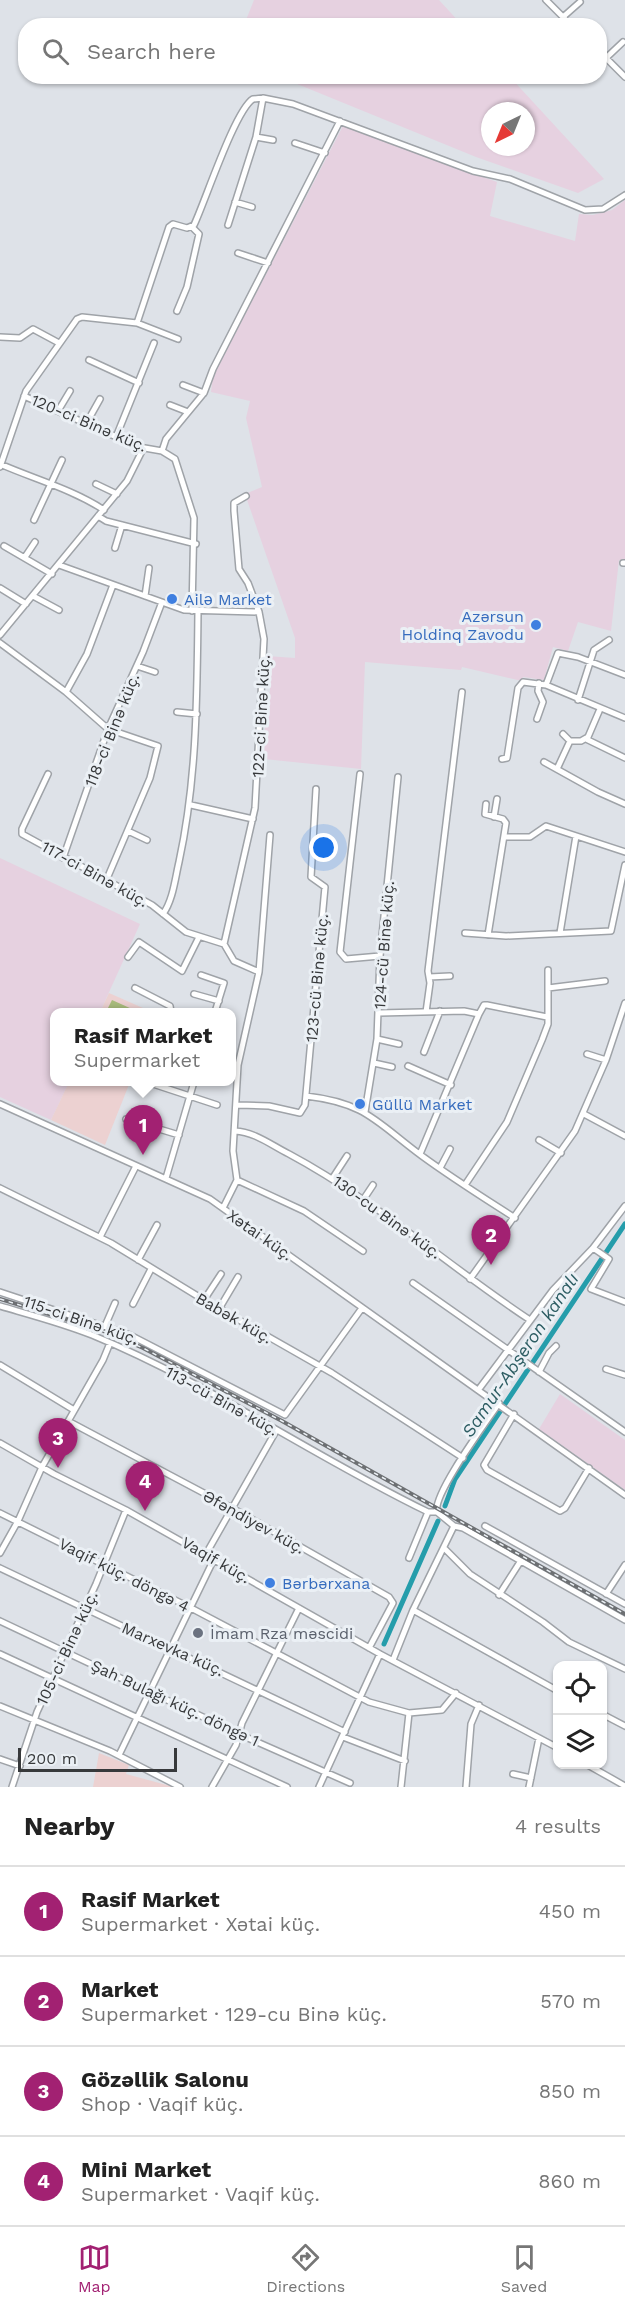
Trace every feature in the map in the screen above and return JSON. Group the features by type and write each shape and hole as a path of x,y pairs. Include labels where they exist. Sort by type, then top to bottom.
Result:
{"street":[{"path":"546,0 563,17 580,2"},
{"path":"607,57 623,42"},
{"path":"607,59 625,77"},
{"path":"228,225 256,137 263,98"},
{"path":"192,227 209,183 247,105 253,99 263,98 293,104 473,171 510,179 585,210 603,209 625,195"},
{"path":"162,451 166,439 204,393 213,369 340,122"},
{"path":"256,137 273,140"},
{"path":"295,143 325,153"},
{"path":"235,202 252,207"},
{"path":"137,323 169,227 173,224 192,227 199,234 198,247 177,311"},
{"path":"238,253 268,263"},
{"path":"104,510 51,485 0,465 24,396 59,343 80,317 137,323 178,339"},
{"path":"0,338 20,338 33,329 59,343"},
{"path":"116,437 154,343"},
{"path":"88,360 139,383"},
{"path":"183,385 204,393"},
{"path":"58,411 70,391"},
{"name":"120-ci Binə küç.","path":"24,396 143,448 171,455 177,463 193,510 196,544 197,714 191,805 173,889 163,914"},
{"path":"86,424 100,399"},
{"path":"170,405 188,412"},
{"path":"0,635 131,476 143,448"},
{"path":"34,520 62,460"},
{"path":"96,484 117,494"},
{"name":"122-ci Binə küç.","path":"224,944 253,819 259,767 264,632 259,612 238,564 234,506 236,501 246,496"},
{"path":"98,516 122,525 196,544"},
{"path":"115,548 122,525"},
{"path":"25,557 35,542"},
{"path":"4,546 52,574"},
{"path":"59,565 162,602 195,611 259,612"},
{"path":"145,596 149,568"},
{"path":"66,693 87,654 113,585"},
{"path":"0,588 26,604"},
{"path":"33,596 59,610"},
{"name":"118-ci Binə küç.","path":"63,858 108,729 137,666 162,602"},
{"path":"578,700 596,646 609,640"},
{"path":"0,643 66,693 108,729 158,746 154,767 106,881"},
{"path":"546,685 558,653 625,675"},
{"path":"137,666 155,672"},
{"path":"502,759 508,756 518,688 523,682 546,685 625,718"},
{"path":"537,719 543,702 538,691 539,683"},
{"path":"426,1012 462,692"},
{"path":"586,739 600,709"},
{"path":"177,712 197,714"},
{"path":"563,734 570,741"},
{"path":"570,741 586,739 625,758"},
{"path":"557,769 570,741"},
{"path":"544,762 591,789 625,804"},
{"name":"117-ci Binə küç.","path":"48,774 21,831 63,858 152,905 186,932 224,944"},
{"path":"360,774 340,952 346,959 380,956"},
{"name":"124-cü Binə küç.","path":"365,1112 374,1064 379,1013 380,956 398,777"},
{"name":"123-cü Binə küç.","path":"306,1096 325,887 311,877 316,789"},
{"path":"494,817 497,799"},
{"path":"486,804 485,814 505,821 488,935"},
{"path":"191,805 253,819"},
{"path":"504,837 530,837 543,826 625,852"},
{"path":"128,831 147,840"},
{"path":"223,1208 237,1180 233,1151 238,1105 238,1065 259,972 270,835"},
{"path":"560,933 576,836"},
{"path":"465,933 488,935 610,931 625,865"},
{"path":"616,912 625,913"},
{"path":"128,957 139,942 182,971 199,937"},
{"path":"224,944 234,961 259,972"},
{"path":"465,1185 512,1111 548,1024 548,970"},
{"path":"201,975 224,983 216,1008"},
{"path":"429,977 450,976"},
{"path":"548,988 605,981"},
{"path":"135,988 170,1008"},
{"path":"194,994 219,1001"},
{"path":"470,1279 561,1153 584,1114 606,1060 625,1003"},
{"path":"420,1154 484,1005 547,1017"},
{"path":"379,1013 440,1011 479,1014"},
{"path":"424,1052 440,1011"},
{"path":"376,1039 399,1044"},
{"path":"587,1054 606,1060"},
{"path":"374,1064 392,1067"},
{"path":"408,1066 451,1085"},
{"path":"158,1086 217,1105"},
{"path":"166,1178 193,1086"},
{"path":"238,1105 268,1106 300,1113 306,1096 333,1100 365,1112 382,1122 420,1154 514,1218"},
{"name":"Xətai küç.","path":"0,1104 201,1194 514,1414"},
{"path":"584,1114 625,1136"},
{"path":"126,1119 179,1135"},
{"name":"130-cu Binə küç.","path":"235,1131 257,1136 332,1179 424,1242 470,1279 530,1320"},
{"path":"539,1140 561,1153"},
{"path":"440,1168 450,1149"},
{"path":"332,1179 347,1156"},
{"path":"100,1237 136,1166"},
{"path":"237,1180 304,1211 363,1251"},
{"path":"363,1200 373,1185"},
{"name":"Babək küç.","path":"0,1188 100,1237 219,1309 318,1365 463,1458"},
{"path":"479,1389 564,1277 593,1248 625,1206"},
{"path":"138,1260 158,1225"},
{"path":"593,1248 608,1257 608,1261 591,1288 625,1302"},
{"path":"133,1304 151,1269"},
{"path":"204,1300 221,1274"},
{"path":"219,1309 238,1277"},
{"path":"413,1283 625,1432"},
{"name":"115-ci Binə küç.","path":"0,1292 136,1338 282,1414 288,1413 318,1365"},
{"path":"105,1326 115,1303"},
{"name":"113-cü Binə küç.","path":"0,1306 65,1325 110,1343 361,1478 428,1512 437,1512"},
{"path":"318,1365 362,1308"},
{"path":"0,1553 18,1521 42,1467 103,1360 110,1343"},
{"path":"537,1370 556,1346"},
{"path":"0,1365 74,1410"},
{"path":"606,1369 625,1375"},
{"path":"499,1403 441,1495 435,1507 437,1512 454,1526 463,1528 625,1620"},
{"path":"589,1468 565,1508 560,1510 487,1470 484,1465 514,1414 589,1468 625,1495"},
{"name":"Əfəndiyev küç.","path":"68,1421 232,1508 392,1600 393,1603 369,1648"},
{"path":"206,1554 276,1431"},
{"name":"Vaqif küç.","path":"1,1446 126,1510 369,1648 553,1746"},
{"name":"105-ci Binə küç.","path":"12,1787 34,1721 85,1609 126,1510"},
{"path":"409,1558 428,1512"},
{"name":"Vaqif küç. döngə 4","path":"0,1513 191,1608 360,1697 409,1713"},
{"path":"393,1660 413,1610 445,1549 454,1526"},
{"path":"485,1526 625,1604"},
{"path":"445,1549 464,1570 569,1642 625,1669"},
{"path":"119,1755 214,1559"},
{"path":"499,1595 520,1562"},
{"path":"606,1594 625,1565"},
{"name":"Marxevka küç.","path":"0,1568 171,1647 259,1689 344,1734 405,1761"},
{"path":"212,1787 229,1759 259,1689 299,1608"},
{"path":"413,1610 553,1688"},
{"name":"Şah Bulağı küç. döngə 1","path":"0,1621 239,1734 351,1783"},
{"path":"0,1654 287,1787"},
{"path":"319,1787 380,1654"},
{"path":"401,1787 409,1713 442,1710 456,1693"},
{"path":"466,1787 471,1724 479,1705"},
{"path":"0,1706 119,1755 180,1787"},
{"path":"605,1715 625,1726"},
{"path":"530,1787 539,1738"},
{"path":"0,1759 20,1766"},
{"path":"595,1769 625,1786"},
{"path":"513,1774 531,1778"}],"shaded area":[{"path":"254,0 439,0 456,18 247,18"},
{"path":"297,84 516,84 533,102 481,102 481,156 535,156 535,104 604,179 578,193 476,157"},
{"path":"343,126 497,182 490,216 575,241 579,214 593,215 612,210 625,200 625,560 619,560 611,631 578,622 568,651 553,647 544,680 523,677 522,681 462,667 461,670 365,662 361,769 264,759 266,695 270,692 270,686 266,683 267,656 295,658 295,638 245,494 262,487 246,418 250,401 211,392 213,376"},
{"path":"0,858 140,924 102,1008 50,1008 50,1086 67,1086 51,1120 0,1097"},
{"path":"109,993 143,1008 102,1008"},
{"path":"67,1086 128,1086 105,1145 51,1120"},
{"path":"560,1394 625,1440 625,1490 539,1429"},
{"path":"99,1753 129,1765 126,1774 174,1787 93,1787"}],"green space":[{"path":"112,1000 130,1008 108,1008"}],"waterway":[{"name":"Samur-Abşeron kanalı","path":"445,1506 455,1479 625,1224"},
{"name":"Samur-Abşeron kanalı","path":"384,1644 438,1521"}],"railway":[{"path":"0,1299 101,1330 143,1348 282,1421 625,1614"}],"place":[{"name":"Ailә Market","path":"172,599"},
{"name":"Azərsun Holdinq Zavodu","path":"536,625"},
{"name":"Güllü Market","path":"360,1104"},
{"name":"Rasif Market","path":"143,1155"},
{"name":"Market","path":"491,1265"},
{"name":"Gözəllik Salonu","path":"58,1468"},
{"name":"Mini Market","path":"145,1511"},
{"name":"Bərbərxana","path":"270,1583"},
{"name":"İmam Rza məscidi","path":"198,1633"}]}
